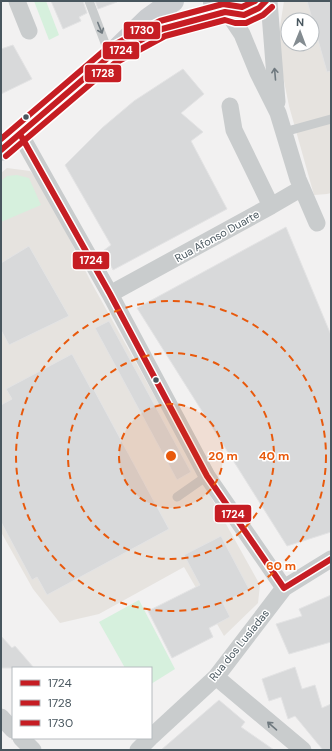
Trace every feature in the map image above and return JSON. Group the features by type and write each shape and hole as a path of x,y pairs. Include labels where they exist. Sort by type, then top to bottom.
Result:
{"street":[{"path":"17,1 29,30"},
{"path":"1,150 110,56 148,19 173,1"},
{"path":"110,56 162,29 222,9 236,16 252,13 266,1"},
{"path":"269,1 278,113"},
{"path":"222,9 242,34 258,73 278,113 302,188 317,223"},
{"name":"Rua Afonso Duarte","path":"110,294 271,206 234,130 230,106"},
{"path":"20,134 110,294 207,476 284,588"},
{"path":"271,206 302,188"},
{"name":"Rua dos Lusíadas","path":"152,737 216,677 284,588 331,559"},
{"path":"216,677 303,750"},
{"path":"1,718 12,729"},
{"path":"22,739 33,750"},
{"name":"Rua dos Lusíadas","path":"138,750 150,739"}],"lane":[{"path":"89,1 110,56"},
{"path":"284,132 331,119"},
{"path":"177,497 207,476"}],"shaded area":[{"path":"284,1 331,1 331,193 314,195 289,106 277,46 280,27 280,52 320,52 320,12 282,12"},
{"path":"7,168 30,171 43,186 91,282 260,585 258,603 224,636 184,567 99,614 60,623 33,589 1,532 1,173"}],"green space":[{"path":"34,1 46,1 59,35 49,40"},
{"path":"17,175 29,178 41,205 1,222 1,181 7,176"},
{"path":"139,600 175,669 152,683 152,667 124,667 99,622"}],"building":[{"path":"51,1 83,1 87,13 79,17 81,21 63,29"},
{"path":"95,1 117,1 117,2 98,9"},
{"path":"307,1 331,1 331,71 327,72 320,47 320,12 310,12"},
{"path":"13,45 32,79 1,94 1,49"},
{"path":"183,69 204,94 181,113 203,132 191,141 227,209 113,270 103,251 111,245 65,165 102,128 134,101"},
{"path":"286,227 331,335 331,532 287,546 137,308"},
{"path":"29,246 69,316 9,345 1,330 1,263"},
{"path":"109,321 191,472 177,480 95,328"},
{"path":"72,354 91,389 93,388 169,529 47,595 37,577 32,580 1,522 1,405 12,399 6,389"},
{"path":"221,536 249,589 223,603 230,617 209,628 213,637 172,658 148,611 200,585 184,555"},
{"path":"331,595 331,642 289,654 276,624 302,616 299,609"},
{"path":"1,636 12,648 15,646 33,667 12,667 1,668"},
{"path":"295,667 302,689 315,685 322,708 331,704 331,750 323,750 295,716 288,719 281,697 269,701 262,679"},
{"path":"219,700 245,722 241,727 274,750 161,750"}],"transit line":[{"name":"1730","path":"1,139 106,49 160,21 223,4 242,7 255,1"},
{"name":"1724","path":"1,150 110,56 162,29 225,12 244,15 259,8 266,1"},
{"name":"1728","path":"6,156 115,63 165,36 225,20 235,23 246,23 263,15 272,7"},
{"name":"1724","path":"20,134 110,294 207,476 284,588 331,559"}]}
